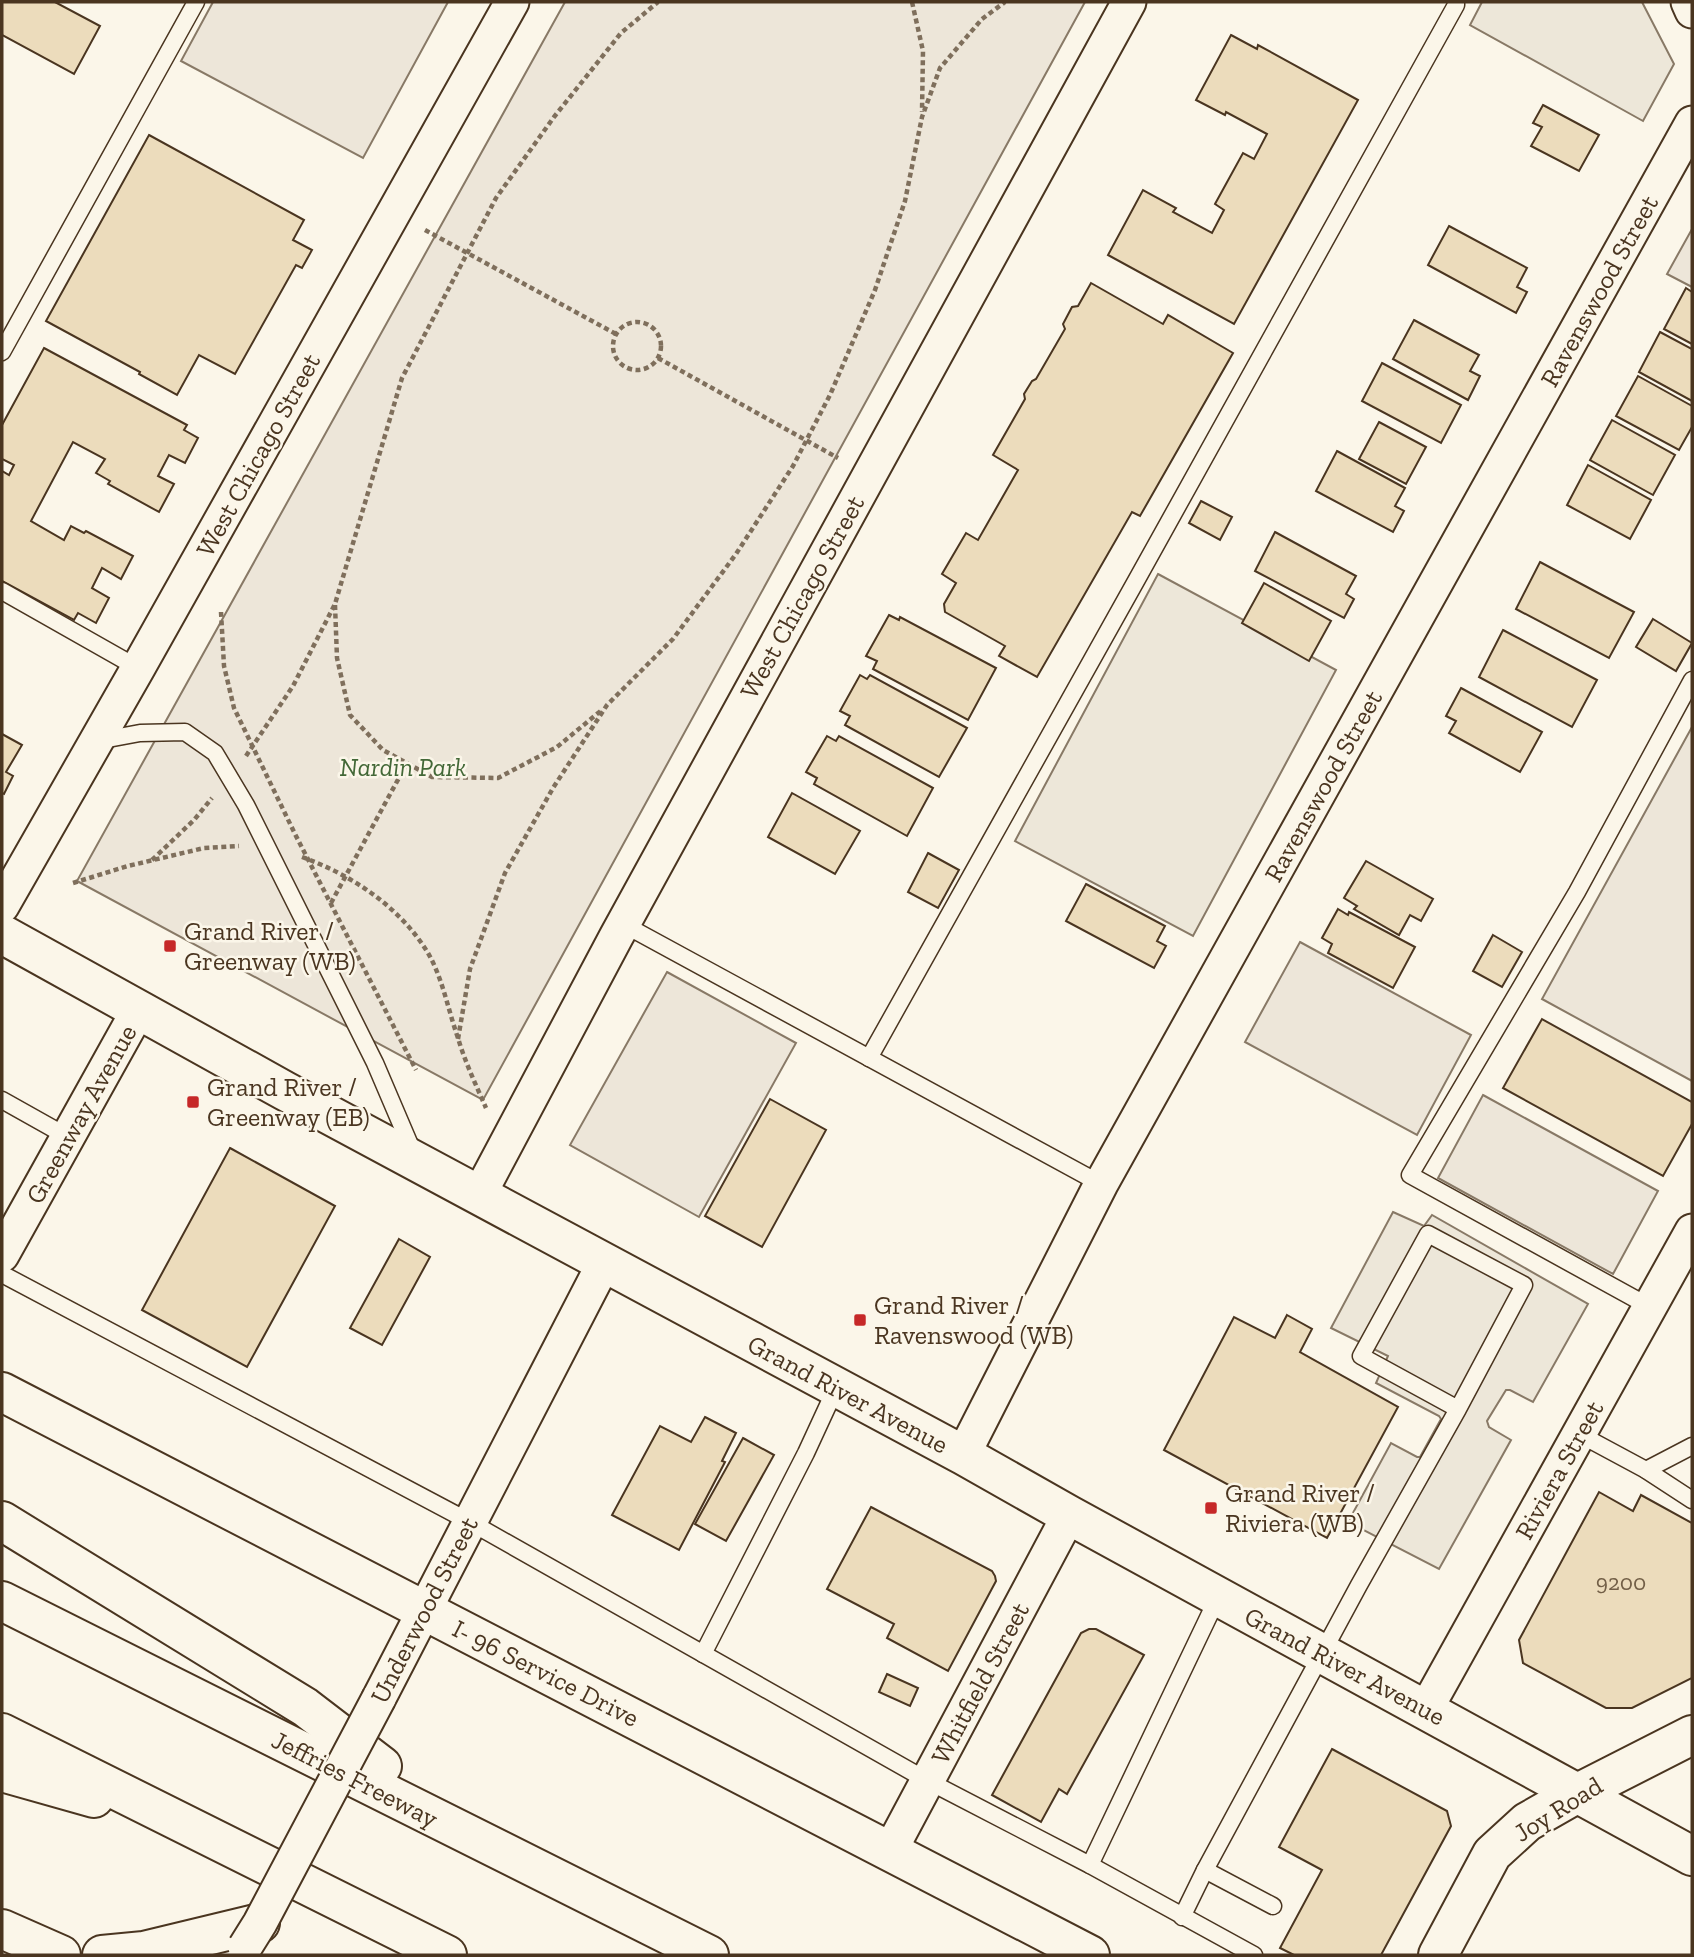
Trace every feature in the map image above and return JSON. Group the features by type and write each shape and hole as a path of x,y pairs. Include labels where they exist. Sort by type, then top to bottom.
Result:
{"main road":[{"name":"Grand River Avenue","path":"2,934 285,1091 963,1455 1692,1856"},
{"name":"I- 96 Service Drive","path":"2,1392 1090,1955"},
{"path":"2,1521 305,1707 478,1840"},
{"name":"Jeffries Freeway","path":"2,1601 709,1955"},
{"path":"2,1733 447,1955"},
{"name":"Joy Road","path":"1438,1955 1492,1854 1527,1822 1692,1735"},
{"path":"2,1772 187,1825"},
{"path":"2,1929 53,1951 90,1955"},
{"path":"102,1955 241,1940"}],"street":[{"name":"West Chicago Street","path":"2,906 512,2"},
{"name":"West Chicago Street","path":"479,1195 623,924 1129,2"},
{"path":"1688,2 1692,11"},
{"name":"Ravenswood Street","path":"963,1455 1101,1184 1692,123"},
{"name":"Greenway Avenue","path":"2,1255 139,1009"},
{"name":"Riviera Street","path":"1426,1709 1692,1231"},
{"name":"Underwood Street","path":"241,1940 379,1698 604,1263"},
{"name":"Whitfield Street","path":"890,1851 1069,1515"}],"lane":[{"path":"2,352 196,2"},
{"path":"869,1058 1161,537 1456,5 1455,2"},
{"path":"2,591 138,668"},
{"path":"1650,1307 1410,1175 1577,891 1692,680"},
{"path":"97,741 140,733 185,732 215,753 246,805 375,1063 417,1161"},
{"path":"623,924 1101,1184"},
{"path":"2,1100 68,1137"},
{"path":"1182,1916 1322,1653 1458,1409 1524,1285 1428,1234 1361,1356 1458,1409"},
{"path":"2,1274 470,1522 928,1781 1090,1865 1254,1955"},
{"path":"703,1654 806,1453 836,1388"},
{"path":"1579,1434 1646,1470 1692,1500"},
{"path":"1646,1470 1692,1446"},
{"path":"1090,1865 1218,1597"},
{"path":"1205,1870 1273,1906"}],"path":[{"path":"152,860 194,820 253,748 293,686 335,604 402,379 496,198 554,117 621,33 658,2"},
{"path":"912,2 923,51 922,117"},
{"path":"335,604 338,658 350,715 383,750 432,777 498,778 557,747 607,705 673,639 737,554 793,466 830,396 875,290 905,201 922,117 940,68 982,19 1005,2"},
{"path":"393,212 616,334"},
{"path":"630,323 649,325 661,340 658,358 643,369 625,368 614,353 616,334 630,323"},
{"path":"658,358 869,476"},
{"path":"221,612 224,666 234,708 416,1070"},
{"path":"458,1040 470,970 505,873 553,788 607,705"},
{"path":"331,903 407,763"}],"green space":[{"path":"213,2 448,2 363,158 181,61"},
{"name":"Nardin Park","path":"565,2 1085,2 483,1100 77,881"},
{"path":"1692,229 1692,287 1667,274"},
{"path":"1692,727 1692,1081 1542,999"},
{"path":"1300,942 1471,1035 1417,1135 1245,1042"},
{"path":"667,972 796,1043 699,1217 570,1145"},
{"path":"1483,1095 1658,1191 1613,1274 1438,1178"}],"shaded area":[{"path":"1482,2 1642,2 1674,64 1643,121 1470,25"},
{"path":"1158,574 1336,670 1193,936 1015,841"},
{"path":"1393,1212 1424,1226 1432,1215 1588,1304 1533,1402 1506,1390 1487,1421 1489,1427 1511,1440 1439,1569 1348,1522 1391,1443 1420,1457 1441,1419 1376,1383 1388,1356 1331,1328"}],"building":[{"path":"2,2 55,2 100,26 74,74 2,35"},
{"path":"1231,35 1257,49 1258,45 1358,100 1234,324 1108,255 1143,190 1176,208 1173,212 1212,233 1224,210 1215,204 1243,153 1254,159 1267,134 1226,112 1225,115 1196,100"},
{"path":"1543,105 1599,135 1579,171 1531,146 1542,127 1533,123"},
{"path":"149,135 304,220 293,240 312,250 302,268 296,265 235,374 199,355 177,395 46,321"},
{"path":"1449,226 1527,268 1517,287 1527,292 1516,313 1428,265"},
{"path":"1091,283 1163,324 1168,315 1233,353 1140,516 1132,512 1037,677 999,656 1005,646 945,612 944,604 956,583 942,574 966,533 978,540 1018,470 993,455 1025,399 1024,394 1036,379 1065,329 1063,324 1072,307 1078,306"},
{"path":"1686,288 1692,292 1692,344 1664,329"},
{"path":"1414,320 1479,355 1470,371 1480,376 1468,400 1393,359"},
{"path":"1660,332 1692,349 1692,401 1639,372"},
{"path":"44,348 187,425 184,430 198,438 185,463 169,455 158,476 174,484 159,512 108,484 110,481 96,473 105,459 73,442 31,521 64,540 71,526 84,533 86,531 133,556 121,579 102,568 92,588 109,598 96,623 78,613 74,620 2,581 2,471 9,475 14,465 2,459 2,425"},
{"path":"1382,363 1461,405 1441,443 1362,401"},
{"path":"1638,376 1692,406 1692,427 1679,450 1616,416"},
{"path":"1612,420 1675,455 1653,495 1590,460"},
{"path":"1379,422 1426,447 1406,484 1359,459"},
{"path":"1337,451 1405,488 1395,506 1404,511 1393,532 1316,491"},
{"path":"1588,465 1651,500 1630,539 1567,505"},
{"path":"1201,501 1232,517 1220,540 1189,523"},
{"path":"1275,532 1356,576 1346,594 1354,599 1344,618 1255,571"},
{"path":"1540,562 1634,612 1609,658 1516,609"},
{"path":"1264,583 1331,621 1309,661 1242,623"},
{"path":"889,615 899,620 900,617 996,668 968,720 873,669 877,661 866,656"},
{"path":"1653,619 1692,643 1676,671 1636,647"},
{"path":"1503,630 1597,680 1572,727 1479,677"},
{"path":"860,675 867,679 870,675 967,728 939,777 845,725 850,716 840,711"},
{"path":"1461,688 1542,732 1520,772 1449,733 1456,721 1446,716"},
{"path":"2,734 22,745 6,772 13,776 4,794 2,793"},
{"path":"827,736 836,741 839,736 933,788 907,836 814,784 817,778 806,772"},
{"path":"792,793 860,831 835,874 768,837"},
{"path":"928,853 959,870 938,908 908,892"},
{"path":"1366,861 1433,899 1421,921 1410,915 1399,935 1354,909 1357,906 1344,898"},
{"path":"1086,884 1165,926 1157,941 1166,946 1154,968 1066,921"},
{"path":"1338,909 1348,915 1349,912 1415,947 1393,988 1328,953 1332,944 1322,938"},
{"path":"1493,935 1522,952 1502,987 1473,971"},
{"path":"1542,1019 1692,1102 1692,1124 1663,1176 1503,1088"},
{"path":"770,1099 826,1130 762,1247 705,1216"},
{"path":"230,1148 335,1206 247,1367 142,1310"},
{"path":"399,1239 430,1257 382,1345 350,1328"},
{"path":"1287,1315 1312,1329 1300,1352 1398,1407 1327,1538 1164,1450 1234,1317 1275,1338"},
{"path":"705,1417 736,1433 722,1461 725,1462 679,1550 612,1515 660,1426 691,1442"},
{"path":"743,1438 774,1455 726,1541 695,1524"},
{"path":"1599,1492 1633,1511 1641,1495 1692,1523 1692,1678 1632,1708 1606,1708 1523,1663 1519,1640"},
{"path":"871,1507 992,1571 995,1576 996,1581 948,1671 887,1638 894,1624 827,1589"},
{"path":"1096,1629 1144,1655 1067,1794 1059,1789 1041,1822 992,1795 1081,1633"},
{"path":"887,1674 918,1688 910,1706 879,1692"},
{"path":"1332,1749 1447,1811 1451,1826 1381,1955 1294,1955 1280,1948 1322,1870 1279,1847"}],"place":[{"name":"Grand River / Greenway (WB)","path":"170,946"},
{"name":"Grand River / Greenway (EB)","path":"193,1102"},
{"name":"Grand River / Ravenswood (WB)","path":"860,1320"},
{"name":"Grand River / Riviera (WB)","path":"1211,1508"}]}
